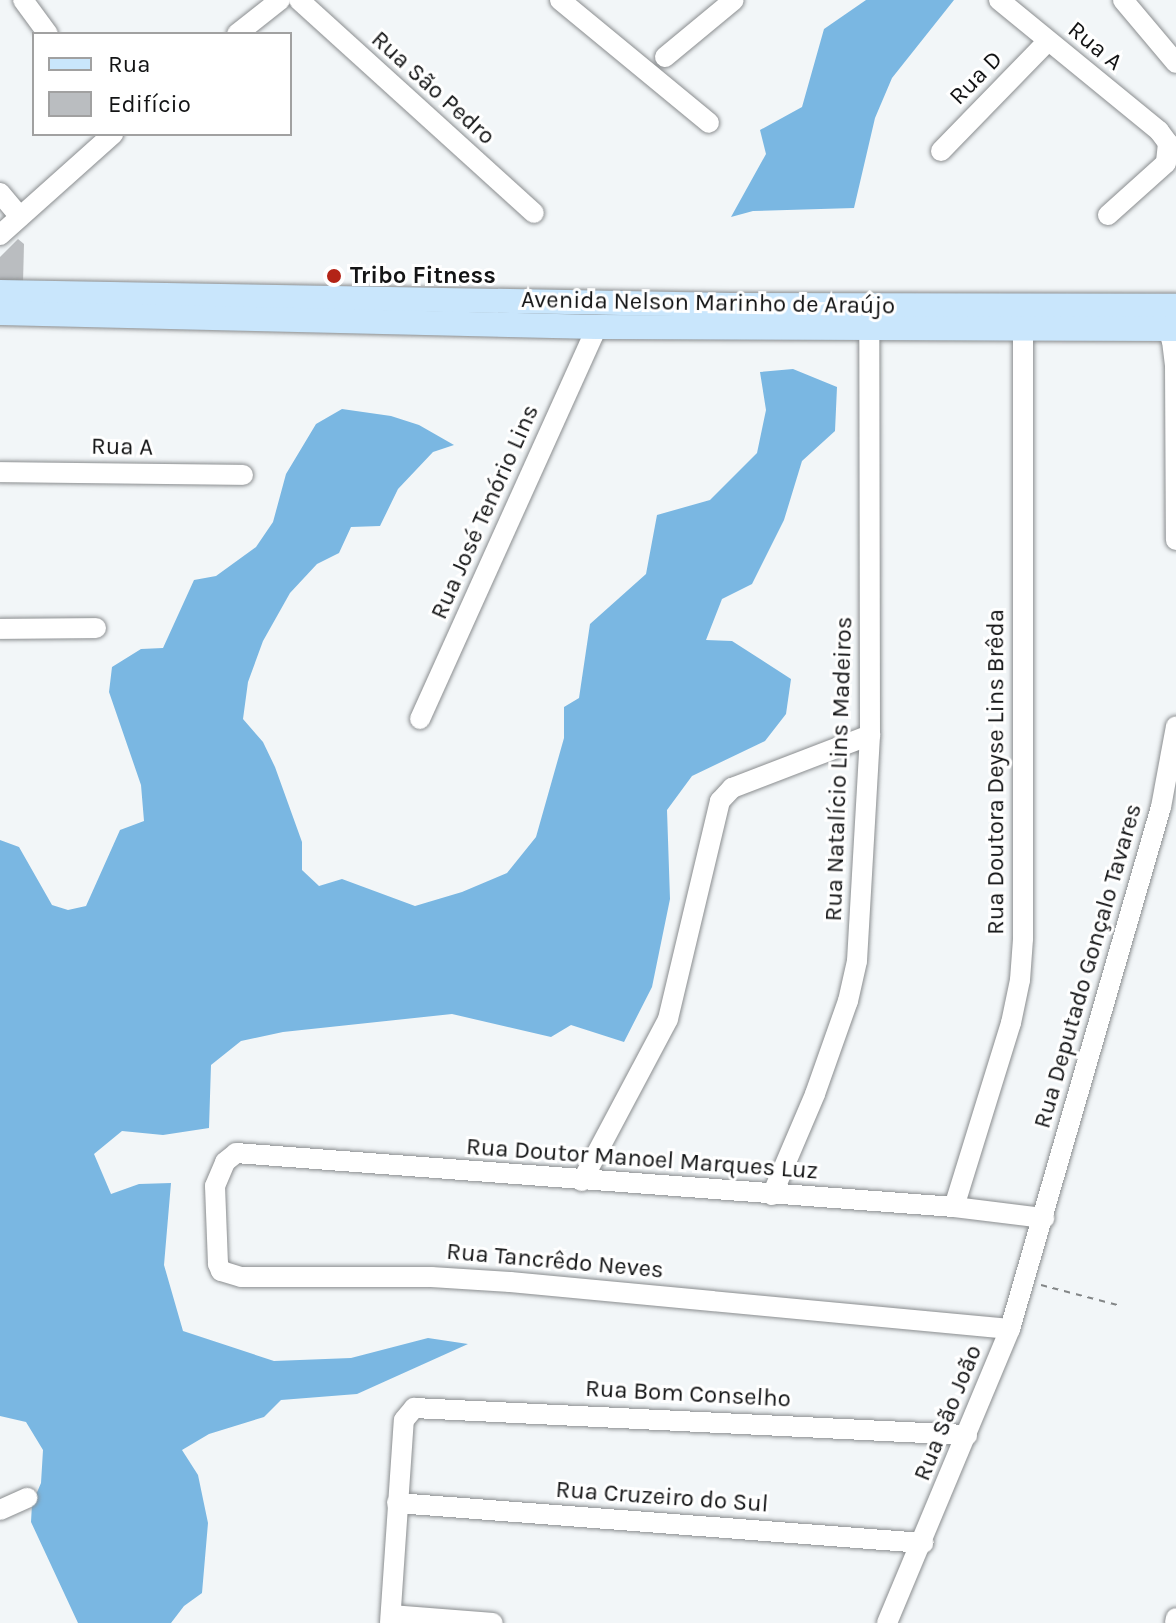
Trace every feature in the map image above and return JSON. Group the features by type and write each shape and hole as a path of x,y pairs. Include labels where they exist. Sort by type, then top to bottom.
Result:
{"main road":[{"name":"Avenida Nelson Marinho de Araújo","path":"0,292 597,327 731,316 869,328 1023,328 1170,318"},
{"name":"Avenida Nelson Marinho de Araújo","path":"0,313 326,309 731,316 1170,318"}],"street":[{"path":"23,0 47,32"},
{"path":"240,32 280,0"},
{"name":"Rua São Pedro","path":"299,0 534,213"},
{"path":"560,0 709,123"},
{"path":"665,57 734,0"},
{"name":"Rua A","path":"999,0 1159,131 1168,143 1166,163 1108,215"},
{"path":"1123,0 1176,63"},
{"name":"Rua D","path":"941,151 1048,41"},
{"path":"0,235 111,136"},
{"path":"0,193 20,217"},
{"path":"1170,318 1175,366 1176,540"},
{"name":"Rua José Tenório Lins","path":"420,719 597,327"},
{"name":"Rua Natalício Lins Madeiros","path":"772,1195 815,1094 848,1001 857,961 870,735 869,328"},
{"name":"Rua Doutora Deyse Lins Brêda","path":"954,1207 1011,1023 1020,980 1023,328"},
{"name":"Rua A","path":"0,472 243,475"},
{"path":"0,629 96,628"},
{"name":"Rua Deputado Gonçalo Tavares","path":"1044,1218 1161,807 1176,726"},
{"path":"582,1181 668,1019 720,801 732,788 870,735"},
{"name":"Rua Doutor Manoel Marques Luz","path":"236,1153 954,1207 1044,1218"},
{"name":"Rua Tancrêdo Neves","path":"236,1153 225,1162 215,1186 215,1249 221,1271 231,1275 510,1282 1010,1329"},
{"name":"Rua São João","path":"887,1623 1010,1329 1044,1218"},
{"name":"Rua Bom Conselho","path":"397,1503 407,1413 422,1406 967,1435"},
{"path":"0,1510 27,1498"},
{"path":"397,1503 390,1619 493,1623"},
{"name":"Rua Cruzeiro do Sul","path":"397,1503 923,1543"}],"path":[{"path":"1025,1281 1117,1305"}],"shaded area":[{"path":"866,0 954,0 892,78 875,118 854,208 753,211 731,217 766,154 760,130 802,107 824,29"},
{"path":"793,369 837,387 835,431 802,461 784,520 752,584 722,599 706,640 732,641 791,679 786,714 765,741 692,776 667,810 670,899 652,987 624,1042 571,1025 551,1037 452,1014 283,1032 241,1041 211,1065 209,1128 163,1135 122,1131 94,1154 111,1194 139,1184 171,1183 164,1265 183,1331 274,1361 351,1358 428,1338 468,1344 357,1394 281,1400 264,1417 209,1434 182,1450 198,1475 208,1523 202,1593 184,1606 171,1623 78,1623 31,1522 32,1504 41,1483 43,1450 26,1422 0,1416 0,840 19,847 52,905 68,910 86,906 120,830 144,821 141,785 109,692 112,667 141,649 163,648 194,580 216,576 256,547 273,522 286,474 316,424 342,409 391,416 419,425 454,445 433,452 398,489 380,526 351,527 339,553 317,564 290,593 263,641 248,682 243,719 263,742 275,767 302,842 302,870 319,886 342,879 415,906 462,892 507,873 536,837 564,738 564,707 579,698 590,624 646,574 657,515 710,500 757,453 766,410 760,372"}],"building":[{"path":"18,239 24,244 23,283 0,284 0,257"}],"place":[{"name":"Tribo Fitness","path":"334,276"}]}
